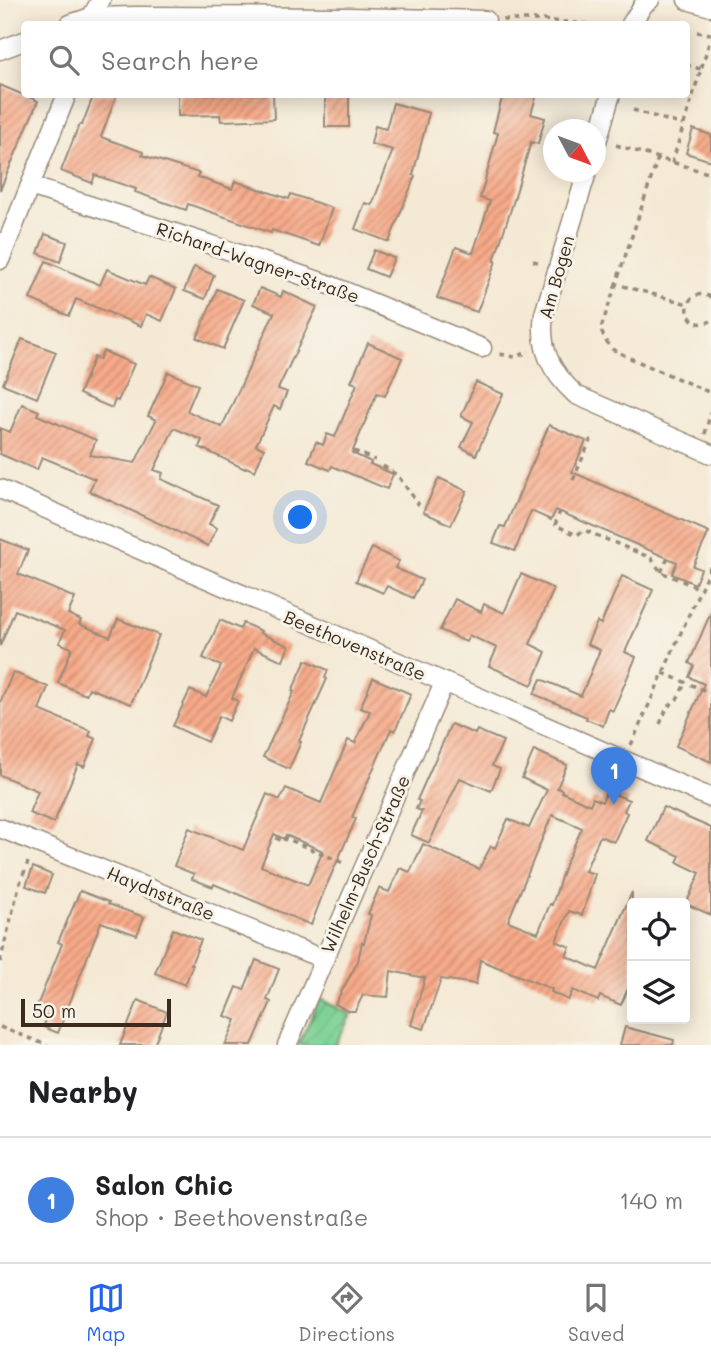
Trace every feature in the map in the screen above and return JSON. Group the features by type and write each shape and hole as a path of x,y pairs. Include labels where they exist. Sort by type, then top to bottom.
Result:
{"street":[{"path":"89,21 101,0"},
{"path":"629,0 631,21"},
{"path":"633,21 650,0"},
{"path":"687,0 711,7"},
{"path":"89,21 352,8 486,20"},
{"path":"0,50 21,42"},
{"path":"0,260 66,98"},
{"path":"604,119 610,98"},
{"name":"Am Bogen","path":"584,182 544,314 544,347 550,363 560,381 576,395 711,453"},
{"name":"Richard-Wagner-Straße","path":"30,186 294,272 482,348"},
{"name":"Beethovenstraße","path":"0,489 711,798"},
{"name":"Wilhelm-Busch-Straße","path":"287,1045 444,683"},
{"name":"Haydnstraße","path":"0,828 323,959"}],"path":[{"path":"486,20 554,21"},
{"path":"697,32 711,34"},
{"path":"672,163 710,40"},
{"path":"690,66 701,69"},
{"path":"633,110 683,125"},
{"path":"622,147 711,174"},
{"path":"657,158 602,325 602,333 612,349 711,393"},
{"path":"616,284 688,304"},
{"path":"711,297 698,295 688,304 688,313 692,320 700,324 711,321"},
{"path":"708,424 711,411"},
{"path":"573,480 593,434"},
{"path":"354,451 375,460"},
{"path":"383,466 398,476 419,505"},
{"path":"560,511 555,525 577,535 584,530 651,558 661,572 700,589"},
{"path":"606,539 609,532"},
{"path":"661,572 668,558"},
{"path":"624,761 711,565"},
{"path":"663,673 711,693"},
{"path":"660,724 667,708 677,699 686,682"},
{"path":"276,838 284,842 285,838 350,865"},
{"path":"0,962 28,862"},
{"path":"0,1027 47,1045"}],"green space":[{"path":"320,999 351,1015 335,1045 298,1045"}],"building":[{"path":"0,85 21,94 21,98 38,101 0,190"},
{"path":"92,98 116,98 101,137 143,152 142,155 199,173 197,177 232,189 235,181 289,199 291,194 332,208 319,246 272,230 271,233 188,204 186,210 95,175 92,183 61,171 79,125 82,125"},
{"path":"178,98 273,98 274,119 221,121 220,115 178,116"},
{"path":"325,98 349,98 349,127 325,127"},
{"path":"502,98 536,98 531,114 545,118 538,144 531,142 496,261 477,312 437,298 456,247 473,253 490,201 480,198 498,133 493,132"},
{"path":"393,103 429,113 413,175 415,176 389,242 355,229 365,203 372,205 393,150 371,144 375,126 386,129"},
{"path":"693,129 711,135 711,161 686,153"},
{"path":"45,234 67,242 60,262 38,253"},
{"path":"374,250 394,258 386,277 366,269"},
{"path":"46,261 100,285 107,269 145,285 149,277 176,289 162,321 146,314 141,326 76,299 69,316 30,299"},
{"path":"194,267 214,275 205,299 184,291"},
{"path":"260,288 281,297 283,291 317,307 278,389 287,392 280,409 274,406 256,445 264,449 255,471 246,467 245,469 199,447 202,440 174,428 154,470 163,473 161,479 218,505 209,524 217,528 208,546 89,491 95,479 42,457 37,470 0,454 0,428 10,432 22,404 39,411 37,415 96,440 90,455 135,463 156,420 148,416 168,372 198,385 187,411 222,427 274,313 253,304"},
{"path":"217,289 244,300 223,349 197,338"},
{"path":"22,339 56,352 37,398 3,384"},
{"path":"368,343 402,358 385,396 377,393 352,453 393,474 387,489 332,466 330,470 308,461 316,442 323,445 327,434 335,437 357,384 351,382"},
{"path":"103,351 134,364 118,401 115,400 112,408 79,394 94,357 99,360"},
{"path":"476,382 503,394 476,455 461,447 473,422 461,416"},
{"path":"549,425 586,441 572,472 709,532 693,566 701,569 695,584 672,574 677,562 556,510 551,520 531,511 515,551 493,543 500,526 505,527"},
{"path":"439,478 467,491 451,525 423,512"},
{"path":"0,539 28,550 18,574 75,598 68,614 81,620 79,624 110,637 118,619 159,635 131,704 89,688 86,695 58,683 72,648 59,643 65,630 15,610 0,646"},
{"path":"372,548 399,561 395,568 422,580 413,598 387,586 383,593 356,581"},
{"path":"521,574 554,589 530,644 546,652 532,685 489,666 497,648 469,635 466,642 440,630 455,599 481,612 484,604 504,613"},
{"path":"622,576 653,590 625,652 636,657 613,711 609,709 603,726 534,694 541,679 581,696 600,650 587,644 597,622 601,624"},
{"path":"711,612 711,762 676,746 704,684 689,677 694,666 689,663"},
{"path":"220,620 240,629 243,623 289,646 283,661 254,648 232,698 238,701 229,721 219,716 207,742 173,726 190,690 206,697 221,666 203,658"},
{"path":"306,660 328,670 327,679 289,769 263,757"},
{"path":"13,672 48,687 39,710 91,731 89,736 96,739 84,767 78,764 54,823 29,813 38,791 0,775 0,703"},
{"path":"373,678 411,694 395,731 391,729 352,817 356,819 311,925 214,884 213,887 192,879 194,874 174,866 189,828 243,850 267,794 280,800 286,788 321,803 348,740 355,743 370,711 360,708","holes":["274,834 284,839 286,835 323,851 308,885 261,866"]},
{"path":"451,724 475,734 477,730 503,741 492,766 500,769 491,791 460,778 429,843 411,835 422,811 416,809 420,801 417,800"},
{"path":"534,750 567,765 557,788 562,792 590,805 593,798 602,802 607,791 629,800 624,811 627,813 614,842 600,836 585,871 595,874 582,915 569,911 556,941 570,947 566,956 598,970 627,903 627,991 621,1005 600,996 598,1001 573,990 568,1000 551,992 552,989 480,960 476,984 441,979 424,1029 411,1025 425,978 391,971 388,997 363,995 355,1011 348,1011 335,1004 358,961 371,915 368,914 379,888 389,892 400,868 410,872 423,844 479,869 491,846 495,848 508,819 529,828 547,790 522,778","holes":["552,815 582,828 565,865 552,905 550,904 538,933 508,921"]},
{"path":"663,807 711,828 711,915 690,906 689,898 700,873 677,862 680,856 648,841"},
{"path":"33,867 52,875 45,893 26,886"},
{"path":"80,891 144,917 137,935 101,922 58,1033 43,1027 48,1016 35,1011 62,944 58,942"},
{"path":"173,929 201,940 185,985 155,973"},
{"path":"256,960 279,969 267,1000 271,1002 252,1045 225,1045 236,1020 225,1016 237,987 244,990"},
{"path":"138,1000 167,1012 154,1045 120,1045"},
{"path":"625,1027 674,1040 673,1045 620,1045"}],"place":[{"name":"Salon Chic","path":"614,805"}]}
